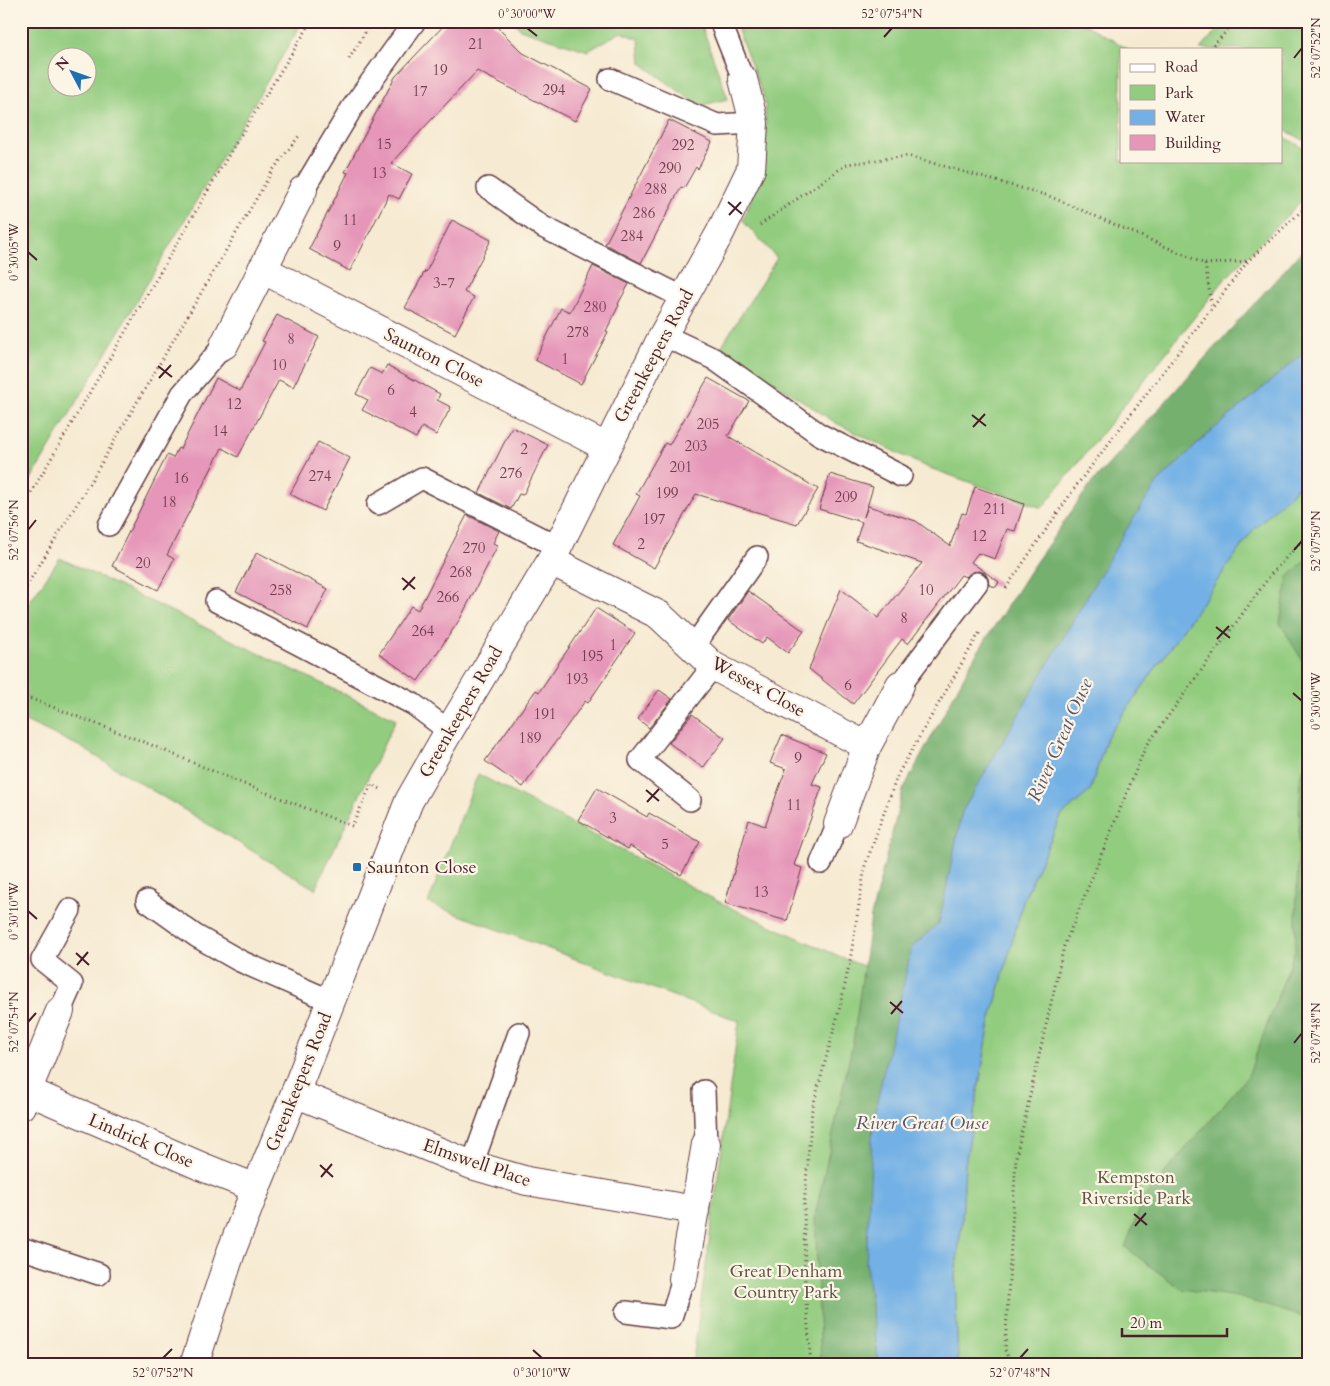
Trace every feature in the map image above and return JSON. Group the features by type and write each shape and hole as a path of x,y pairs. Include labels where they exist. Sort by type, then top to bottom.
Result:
{"street":[{"name":"Greenkeepers Road","path":"194,1365 231,1252 409,801 554,554 663,335 720,233 751,169 754,123 743,79"},
{"path":"224,345 303,190"},
{"name":"Saunton Close","path":"262,269 606,447"},
{"name":"Wessex Close","path":"554,554 659,615 713,666 868,746"},
{"path":"838,824 868,746 900,685"},
{"name":"Lindrick Close","path":"60,1011 25,1099 256,1188"},
{"name":"Elmswell Place","path":"295,1093 472,1165 527,1182 696,1210"},
{"path":"682,1279 696,1210 706,1144"}],"lane":[{"path":"303,190 352,108 415,21"},
{"path":"720,21 743,79"},
{"path":"610,79 717,124 754,123"},
{"path":"488,188 543,227 684,298"},
{"path":"663,335 714,359 819,434 901,476"},
{"path":"109,525 182,394 224,345"},
{"path":"378,504 422,478 554,554"},
{"path":"693,647 757,557"},
{"path":"900,685 978,583"},
{"path":"216,601 413,704 449,731"},
{"path":"690,800 640,760 713,666"},
{"path":"821,863 838,824"},
{"path":"147,901 196,936 240,961 331,1001"},
{"path":"60,1011 72,984 42,960 70,910"},
{"path":"472,1165 519,1033"},
{"path":"704,1091 706,1144"},
{"path":"21,1248 99,1274"},
{"path":"626,1312 671,1318 682,1279"}],"path":[{"path":"21,510 234,146 312,21"},
{"path":"346,64 372,21"},
{"path":"1211,48 1236,21"},
{"path":"21,595 93,478 273,170 303,130"},
{"path":"720,233 740,240 847,164 908,156 1049,196 1205,264 1248,260"},
{"path":"1005,590 1076,486 1248,260 1309,204"},
{"path":"1205,264 1212,308"},
{"path":"1011,1365 1004,1350 1016,1157 1064,946 1144,748 1272,573 1309,533"},
{"path":"811,1365 805,1288 804,1206 812,1110 840,1007 865,866 898,774 982,628"},
{"path":"21,695 150,744 238,782 352,826 371,786 409,801"}],"green space":[{"path":"21,21 303,21 21,496"},
{"path":"512,21 700,21 728,99 699,106 641,63 639,39 621,32 588,51 520,29"},
{"path":"740,21 1080,21 1126,48 1120,48 1120,162 1282,162 1282,136 1309,151 1309,193 1225,279 1042,508 924,466 836,423 721,347 777,258 743,221 766,157 765,100 738,31"},
{"path":"1225,21 1309,21 1309,143 1282,129 1282,48 1201,48"},
{"path":"1309,243 1309,349 1208,434 1157,483 962,812 939,924 912,947 866,1264 879,1365 821,1365 815,1216 853,1042 871,916 903,790 972,661 1031,569 1090,485"},
{"name":"Kempston Riverside Park","path":"1309,476 1309,1365 958,1365 955,1276 962,1221 965,1165 990,1022 1024,899 1061,816 1090,791 1107,737 1253,530"},
{"path":"1309,556 1309,672 1280,623 1288,577"},
{"path":"60,558 396,719 315,889 79,746 21,719 21,614"},
{"path":"1309,762 1309,1319 1238,1297 1181,1289 1125,1247 1145,1196 1248,1076 1295,950 1301,773"},
{"name":"Great Denham Country Park","path":"478,774 727,906 850,961 904,981 878,1365 691,1365 739,1021 428,903"}],"water":[{"name":"River Great Ouse","path":"1309,349 1309,476 1253,530 1107,737 1090,791 1061,816 1024,899 990,1022 965,1165 962,1221 955,1276 958,1365 879,1365 866,1264 873,1119 912,947 939,923 962,812 1124,533 1157,483 1208,434"}],"building":[{"path":"448,21 491,21 523,53 592,89 575,121 477,71 391,163 412,174 399,199 389,194 350,271 309,249 348,173 345,172 395,77"},
{"path":"669,120 712,142 698,169 696,167 684,188 681,187 641,263 605,244"},
{"path":"452,220 491,240 464,292 474,297 455,334 405,308 426,272"},
{"path":"593,266 629,284 606,331 608,332 581,384 535,360 561,308 570,312"},
{"path":"277,315 319,337 293,387 279,380 238,457 222,448 167,555 174,559 158,590 112,566 167,455 173,458 178,448 180,449 216,378 240,391 265,342 262,341"},
{"path":"387,365 440,394 437,400 451,407 436,435 422,427 416,438 362,410 368,400 356,394 370,368 382,374"},
{"path":"708,378 749,401 728,436 818,489 797,524 696,494 654,568 613,545 640,496 636,494 665,443 669,445"},
{"path":"512,427 548,445 523,495 519,494 511,509 479,493"},
{"path":"318,442 350,458 323,511 290,494"},
{"path":"830,474 873,487 864,517 868,506 916,521 950,546 962,513 966,514 975,487 1024,504 1015,531 1007,529 995,559 978,553 971,562 999,582 996,587 989,585 985,573 979,571 972,572 966,577 961,575 908,644 902,639 853,704 809,669 841,589 878,618 922,563 856,541 862,522 819,509"},
{"path":"467,515 499,531 493,543 498,545 460,619 418,681 379,654 411,606 418,610"},
{"path":"257,552 328,589 308,629 236,592"},
{"path":"748,591 804,631 788,653 767,637 762,644 728,620"},
{"path":"596,608 635,633 588,703 585,701 523,787 485,761 536,690 539,692"},
{"path":"659,690 672,699 649,728 638,719"},
{"path":"692,714 725,738 703,768 669,743"},
{"path":"782,735 826,753 812,784 822,787 794,865 802,868 787,921 725,903 749,820 765,826 786,769 770,763"},
{"path":"597,788 647,817 649,813 700,842 681,875 630,846 628,849 578,820"}],"place":[{"name":"Saunton Close","path":"357,867"}]}
